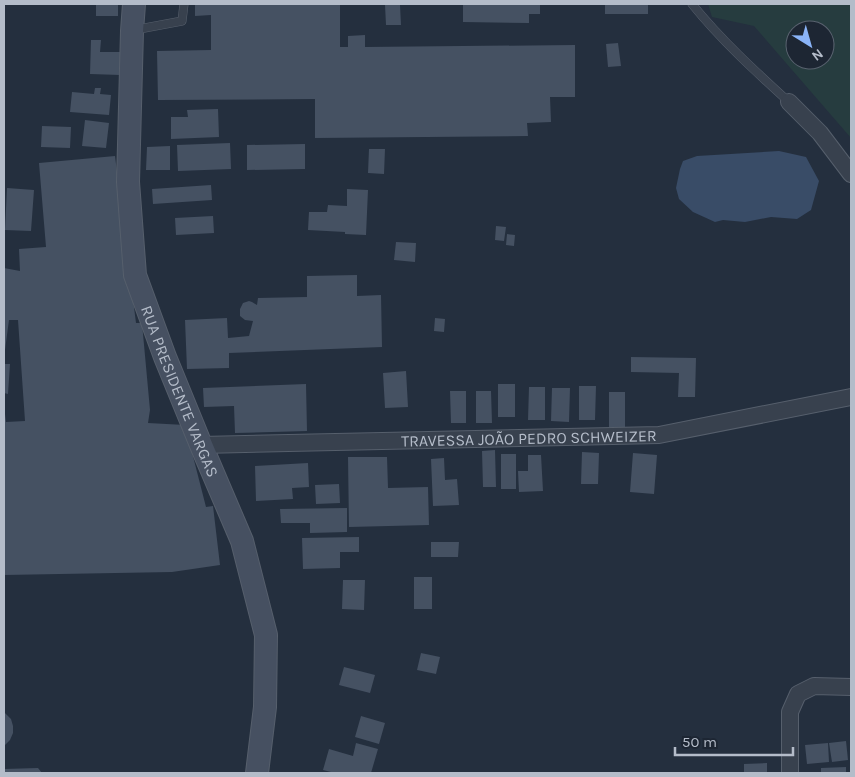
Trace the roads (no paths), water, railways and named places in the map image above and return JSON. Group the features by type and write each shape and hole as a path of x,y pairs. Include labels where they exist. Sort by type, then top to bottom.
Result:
{"main road":[{"name":"RUA PRESIDENTE VARGAS","path":"134,4 128,182 135,275 165,357 242,540 266,636 265,707 257,773"}],"street":[{"path":"789,102 820,133 851,174"},
{"name":"TRAVESSA JOÃO PEDRO SCHWEIZER","path":"201,446 659,435 851,397"},
{"path":"790,773 790,712 798,694 814,686 851,686"}],"lane":[{"path":"132,31 182,21 184,4"},
{"path":"692,4 733,50 789,102"}],"water":[{"path":"779,151 806,157 819,181 811,210 797,219 771,217 745,222 723,220 715,222 693,212 679,199 676,188 683,161 697,156"}]}
